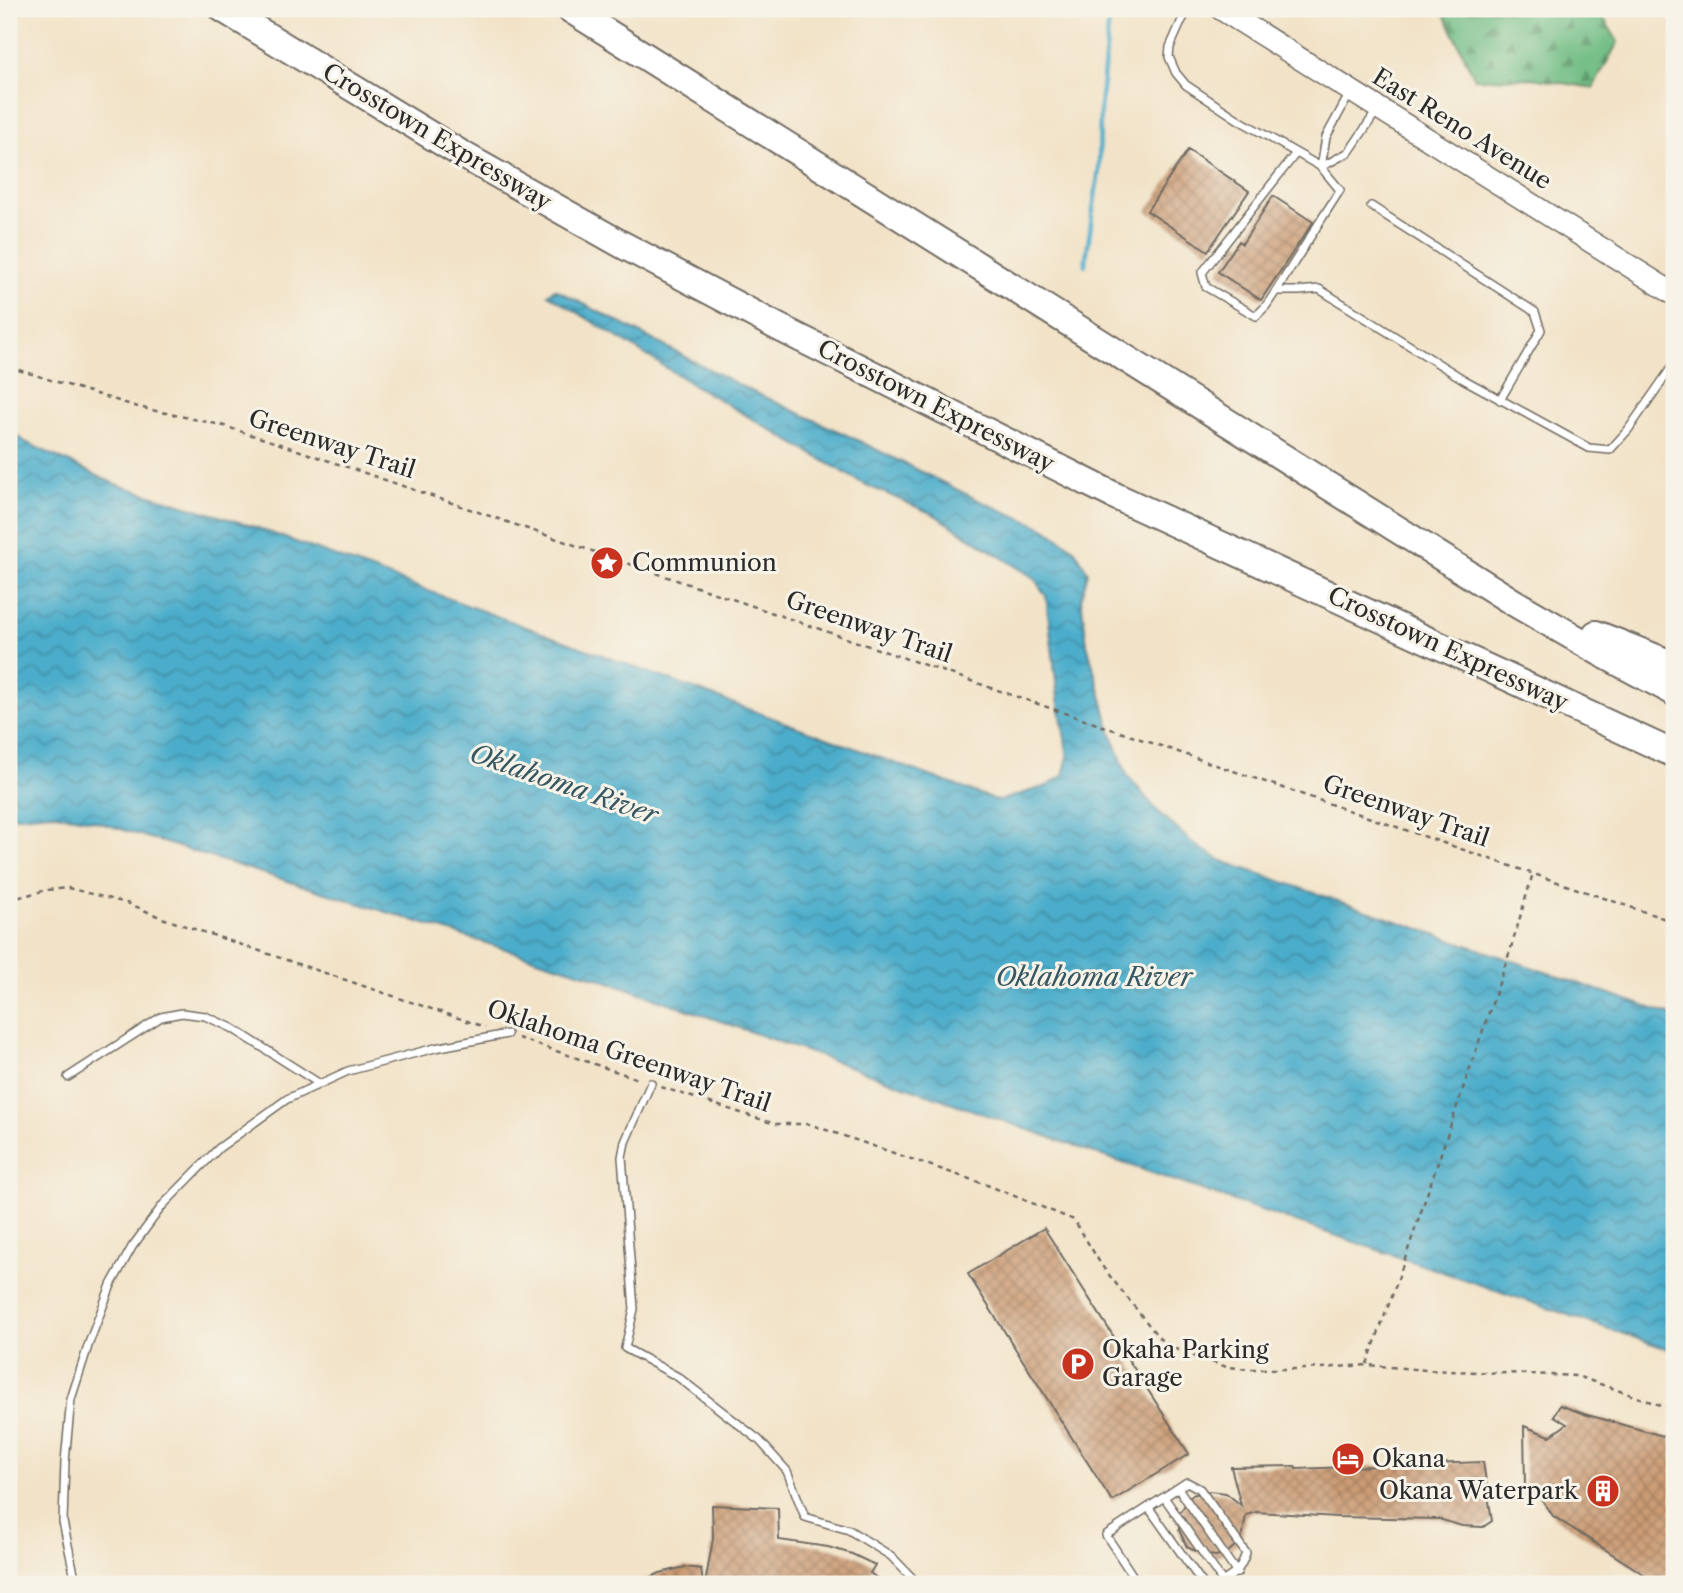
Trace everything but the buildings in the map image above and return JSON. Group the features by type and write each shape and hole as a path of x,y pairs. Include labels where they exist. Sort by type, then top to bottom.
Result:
{"highway":[{"name":"Crosstown Expressway","path":"223,9 463,155 621,244 778,327 1115,496 1674,754"},
{"path":"570,9 1513,602 1674,692"},
{"path":"1513,602 1674,665"},
{"path":"1630,733 1674,763"}],"main road":[{"name":"East Reno Avenue","path":"1221,9 1674,294"}],"lane":[{"path":"1189,9 1170,47 1169,57 1176,73 1186,85 1238,120 1321,167 1340,190 1276,291 1256,316 1206,287 1202,273 1293,152"},
{"path":"1321,167 1326,137 1351,91"},
{"path":"1321,167 1349,152 1378,108"},
{"path":"1371,206 1535,312 1541,330 1500,400"},
{"path":"1276,291 1319,289 1463,379 1589,448 1610,450 1628,430 1674,363"},
{"path":"68,1077 161,1017 182,1013 205,1016 232,1028 320,1084"},
{"path":"79,1584 63,1522 71,1399 111,1284 132,1247 163,1205 219,1149 287,1099 348,1070 435,1048 507,1034"},
{"path":"651,1083 625,1142 622,1157 634,1310 625,1348 678,1377 759,1440 787,1471 805,1517 849,1530 891,1556 918,1584"},
{"path":"1138,1584 1106,1535 1149,1507 1164,1497 1187,1482 1200,1489 1247,1553 1237,1573 1221,1583 1164,1497"},
{"path":"1178,1488 1237,1573"},
{"path":"1149,1507 1203,1584"}],"path":[{"name":"Greenway Trail","path":"9,367 138,407 221,425 280,444 1674,922"},
{"path":"1367,1365 1511,948 1533,873"},
{"name":"Oklahoma Greenway Trail","path":"9,900 46,890 68,888 130,904 176,923 775,1125 808,1124 987,1185 1074,1220 1107,1273 1160,1339 1181,1352 1227,1367 1249,1369 1367,1365 1577,1376 1674,1410"}],"green space":[{"path":"1442,9 1598,9 1618,42 1593,88 1532,78 1475,79"}],"water":[{"name":"Oklahoma River","path":"555,289 747,389 978,500 1047,529 1075,550 1088,572 1081,598 1087,644 1111,732 1127,775 1160,814 1195,845 1222,861 1674,1016 1674,1351 1120,1162 601,979 92,820 50,813 9,817 9,428 25,442 115,484 255,527 998,801 1047,786 1063,775 1068,757 1046,596 1034,578 933,514 864,484 692,384 548,294"}],"waterway":[{"path":"1085,265 1099,169 1100,109 1110,9"}],"place":[{"name":"Communion","path":"607,563"},
{"name":"Okaha Parking Garage","path":"1078,1364"},
{"name":"Okana","path":"1348,1459"},
{"name":"Okana Waterpark","path":"1603,1491"}]}
